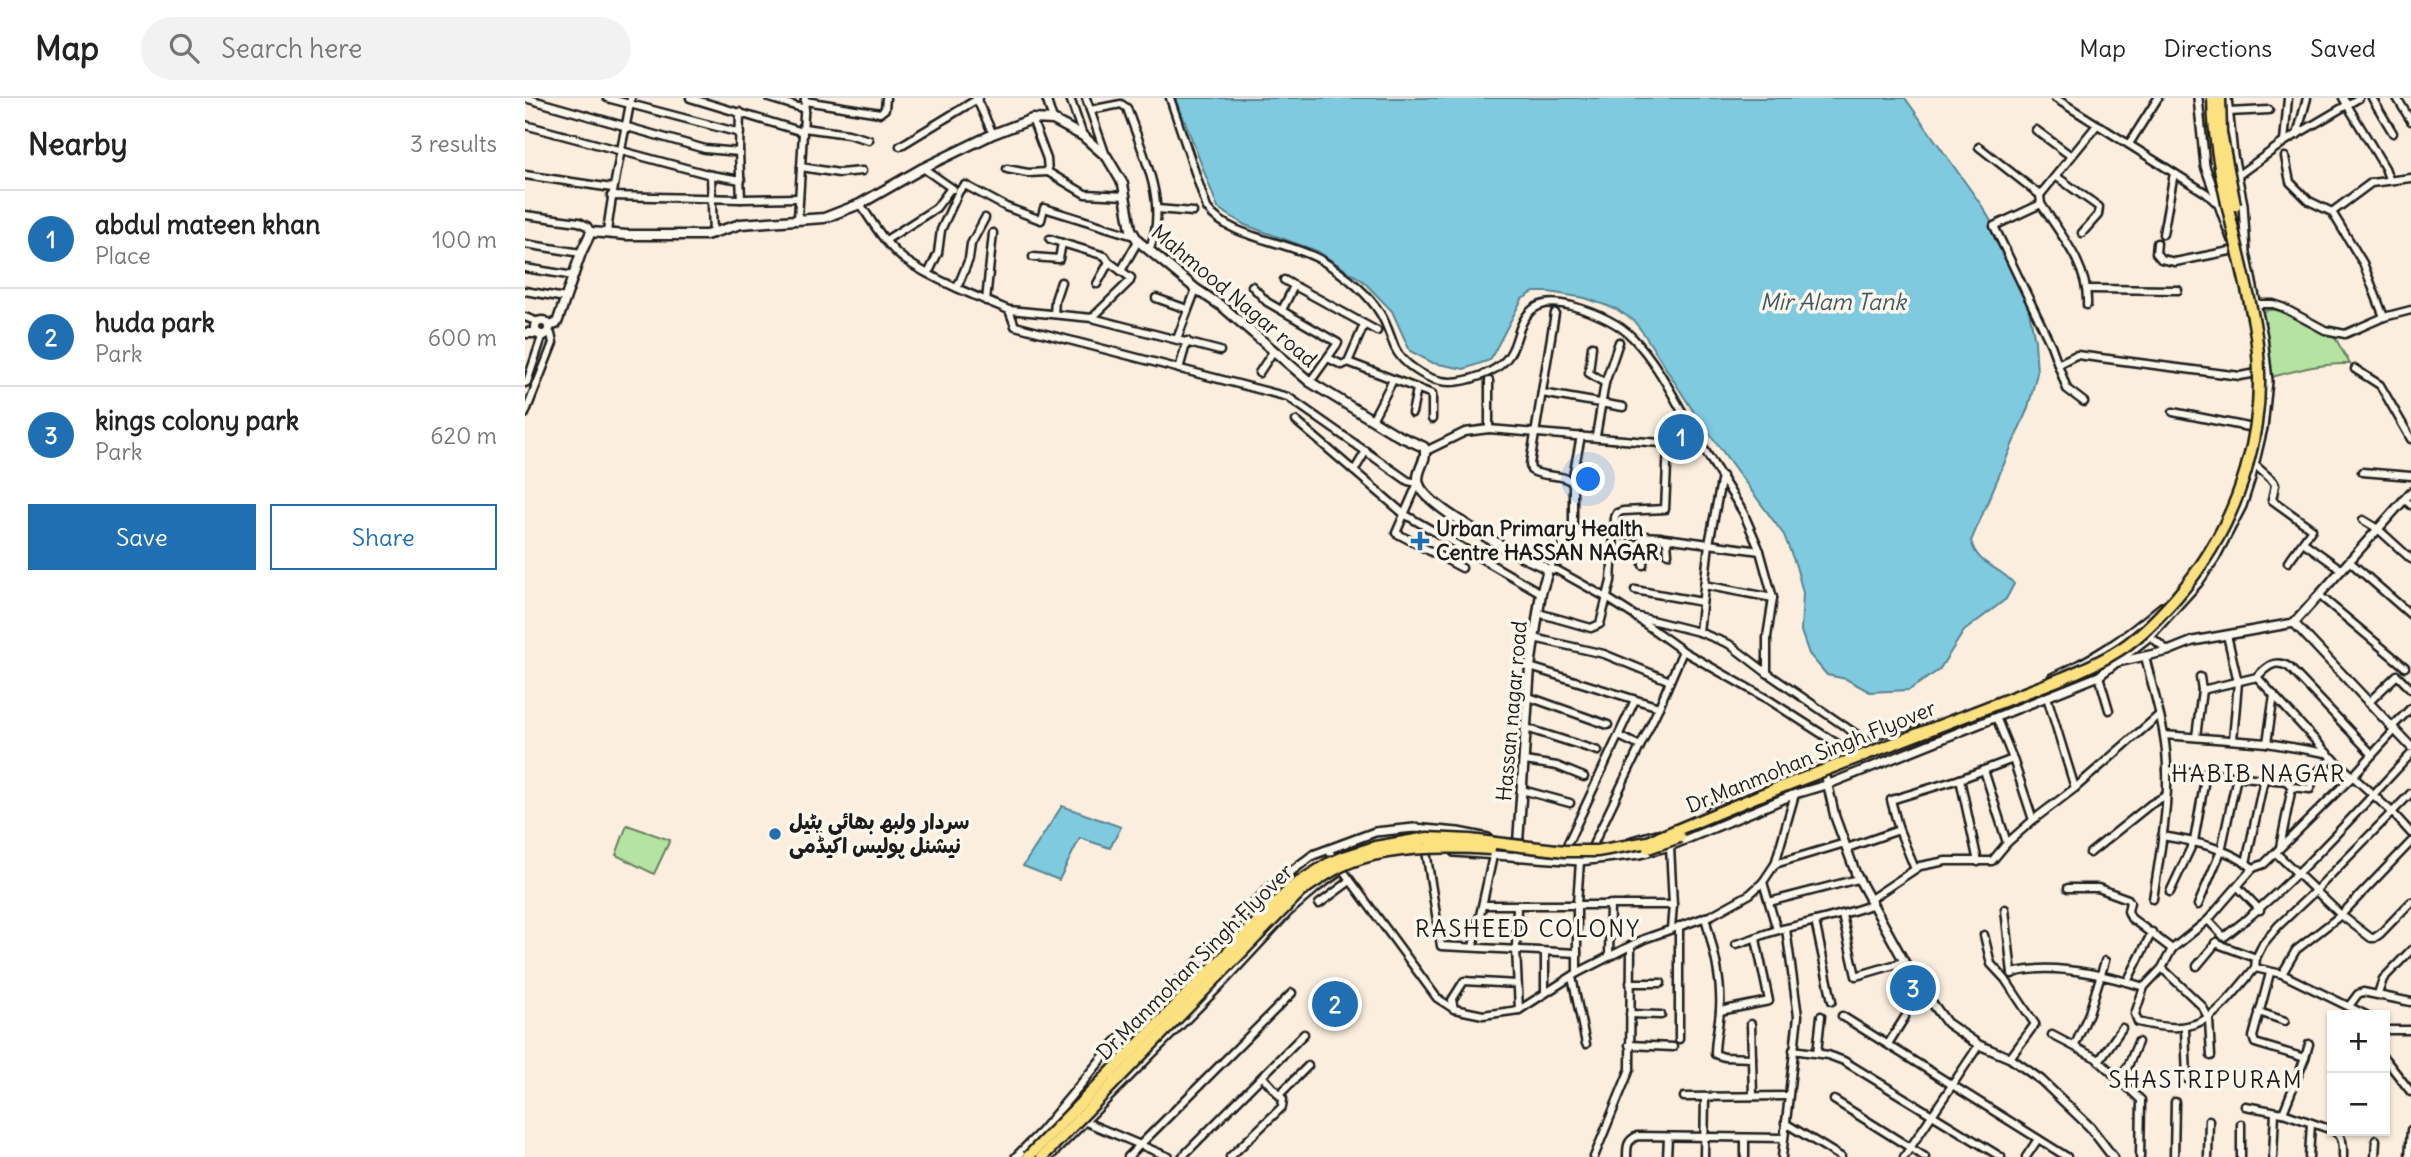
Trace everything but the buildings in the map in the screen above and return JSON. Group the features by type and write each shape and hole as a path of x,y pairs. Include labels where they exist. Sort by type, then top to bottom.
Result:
{"highway":[{"name":"Dr.Manmohan Singh Flyover","path":"1028,1157 1292,887 1328,864 1375,847 1428,838 1565,851 1597,851 1648,842 1758,796 2063,678 2111,656 2142,633 2185,587 2214,546 2232,513 2257,428 2260,365 2213,127 2213,98"},
{"name":"Dr.Manmohan Singh Flyover","path":"1042,1157 1300,892 1341,866 1400,851 1441,846 1597,856 1660,845 1801,786 2077,678 2111,662 2157,624 2203,572 2228,531 2245,492 2262,416 2265,379 2262,347 2221,133 2220,98"}],"main road":[{"name":"Mahmood Nagar road","path":"591,232 713,234 741,224 824,218 860,205 923,168 993,134 1032,119 1053,120 1083,136 1107,157 1123,184 1136,239 1196,289 1223,307 1310,382 1372,420 1419,444 1426,451"},
{"path":"525,331 556,324 591,232"},
{"path":"1426,451 1418,483 1449,513 1508,550 1549,569"},
{"name":"Hassan nagar road","path":"1517,857 1530,667 1541,593 1549,569"}],"street":[{"path":"525,98 705,149 739,152"},
{"path":"607,98 630,101 740,133"},
{"path":"690,98 804,130 848,134 869,140"},
{"path":"768,98 804,109"},
{"path":"798,219 805,99 880,113 885,109 886,98"},
{"path":"900,146 977,98 993,134"},
{"path":"1046,98 1053,120"},
{"path":"1070,98 1083,136"},
{"path":"1086,98 1107,157"},
{"path":"1170,98 1207,208 1214,218 1245,233 1280,242 1320,259 1354,284 1380,312 1395,350 1406,362 1428,377 1442,381 1488,374 1501,365 1511,353 1520,326 1529,312 1539,305 1561,303 1590,312 1620,327 1633,337 1659,371 1722,476 1743,512 1759,551 1773,598 1767,637 1767,673"},
{"path":"2129,145 2158,98"},
{"path":"1016,1157 1115,1043 1270,887 1313,855 1375,832 1413,828 1458,832 1518,844 1566,847 1592,847 1657,834 1713,811 1739,794 1979,708 2063,673 2101,654 2169,602 2220,528 2237,489 2253,428 2257,373 2252,326 2235,250 2205,166 2197,98"},
{"path":"1049,1157 1086,1123 1288,912 1342,870 1377,859 1426,852 1449,851 1580,861 1640,854 1670,846 1795,794 1829,784 2099,676 2150,636 2198,583 2215,558 2242,506 2263,428 2267,381 2257,304 2246,253 2243,204 2228,98"},
{"path":"2284,142 2288,98"},
{"path":"2297,135 2307,98"},
{"path":"2343,98 2389,179"},
{"path":"2237,176 2284,142 2359,98"},
{"path":"2372,98 2393,133"},
{"path":"2397,98 2411,121"},
{"path":"2059,99 2206,193 2219,206 2243,204"},
{"path":"607,233 612,188 622,152 630,101"},
{"path":"1090,110 1121,104 1127,108 1156,193 1157,234 1149,250"},
{"path":"2228,112 2269,110"},
{"path":"740,112 741,199"},
{"path":"1032,119 1047,159 1048,172"},
{"path":"525,125 711,175 741,180"},
{"path":"2040,195 2097,125"},
{"path":"2036,130 2071,156"},
{"path":"1979,147 2040,195 2041,205 2074,254 2088,289 2087,304"},
{"path":"2285,157 2290,182 2309,201 2332,212 2363,263 2384,317"},
{"path":"801,167 839,173 862,171"},
{"path":"923,168 959,191"},
{"path":"1007,169 1028,173 1048,172 1085,194 1126,197"},
{"path":"2163,234 2175,173"},
{"path":"525,175 612,188"},
{"path":"711,175 713,234"},
{"path":"2057,177 2099,207 2098,215 2082,233"},
{"path":"2332,212 2371,183 2411,178"},
{"path":"929,272 938,253 941,230 959,191 962,186 968,185 1006,207 1041,220 1044,208 1136,239 1121,271"},
{"path":"886,240 936,208 951,188"},
{"path":"611,196 799,198"},
{"path":"860,205 886,240 905,259 986,301 1009,310 1092,318 1220,351"},
{"path":"2041,205 1994,226 2051,345 2067,389 2084,402"},
{"path":"1157,209 1193,212"},
{"path":"525,215 579,222 591,232"},
{"path":"957,288 969,259 971,244 985,218"},
{"path":"986,301 993,233"},
{"path":"1051,239 1105,256 1131,278 1092,318"},
{"path":"1033,257 1059,259 1062,243"},
{"path":"2157,243 2157,253 2161,259 2175,262 2235,250"},
{"path":"525,244 581,253"},
{"path":"1097,284 1109,261"},
{"path":"525,268 574,276"},
{"path":"1284,280 1377,331"},
{"path":"1054,314 1055,300 1062,282"},
{"path":"1282,310 1294,285"},
{"path":"1252,286 1267,302 1336,341 1338,346 1310,382"},
{"path":"1177,339 1196,289"},
{"path":"2088,289 2178,290"},
{"path":"525,291 565,298"},
{"path":"1156,298 1187,309"},
{"path":"2257,304 2273,304 2325,330 2345,334 2384,317 2411,310"},
{"path":"1009,310 1015,326 1288,397 1408,481 1418,483 1396,533 1462,568"},
{"path":"1555,313 1531,470 1537,474 1572,481"},
{"path":"525,317 542,329 553,343 525,414"},
{"path":"1328,358 1342,365 1348,362 1364,325"},
{"path":"525,383 542,329"},
{"path":"1179,369 1187,341"},
{"path":"1596,436 1605,383 1619,342"},
{"path":"1592,346 1589,373 1605,383"},
{"path":"1259,373 1274,350"},
{"path":"2058,364 2075,355 2240,376 2257,373"},
{"path":"1348,362 1434,397 1433,419"},
{"path":"2355,369 2380,385 2411,439"},
{"path":"1372,420 1393,380"},
{"path":"1489,381 1489,429"},
{"path":"1412,413 1417,388"},
{"path":"1542,393 1623,407"},
{"path":"2173,412 2253,428"},
{"path":"1296,421 1404,513 1541,593"},
{"path":"1426,451 1465,432 1489,429 1685,445 1699,441"},
{"path":"1581,436 1572,481 1573,526 1572,530 1555,534 1549,569 1607,598 1683,651 1769,699 1853,754"},
{"path":"1538,613 1591,628 1600,624 1611,581 1617,513 1623,510 1665,509 1668,444"},
{"path":"1354,471 1366,451"},
{"path":"2255,465 2273,481 2271,500 2312,529 2288,562"},
{"path":"2363,472 2411,476"},
{"path":"1699,632 1709,544 1722,476"},
{"path":"2114,663 2168,651 2193,641 2294,623 2378,529 2408,502 2411,492"},
{"path":"2363,520 2378,529 2411,559"},
{"path":"1621,535 1759,551"},
{"path":"1643,565 1645,536"},
{"path":"1665,538 1668,554"},
{"path":"2303,542 2342,570"},
{"path":"2349,561 2411,615"},
{"path":"1704,585 1773,598"},
{"path":"1635,590 1702,602"},
{"path":"2319,595 2405,667"},
{"path":"1635,616 1699,632 1729,644 1873,745"},
{"path":"2294,623 2411,747"},
{"path":"2139,626 2168,651"},
{"path":"2227,635 2238,682 2234,740"},
{"path":"1534,638 1604,654 1670,681"},
{"path":"1592,847 1683,651"},
{"path":"2145,656 2164,735 2167,771 2153,900"},
{"path":"2202,690 2257,677 2271,664 2282,664 2289,667 2372,754"},
{"path":"1530,667 1659,707"},
{"path":"2368,703 2397,675 2411,689"},
{"path":"2099,676 2109,710"},
{"path":"2196,737 2202,690 2200,677"},
{"path":"2257,677 2327,753 2392,812 2411,833"},
{"path":"2267,743 2274,695"},
{"path":"1528,697 1608,725"},
{"path":"2047,697 2075,788"},
{"path":"1566,847 1635,700"},
{"path":"2411,708 2353,776 2264,864 2253,868 2208,920 2172,949 2162,968 2144,987 2135,1020 2162,1028 2185,1028 2209,1019 2255,968 2256,958 2263,944 2278,926 2411,793"},
{"path":"1737,944 1777,930 1842,915 1870,903 1920,866 1946,861 1992,861 2007,843 2033,820 2075,788 2158,716"},
{"path":"1996,717 2033,820"},
{"path":"1526,728 1598,751"},
{"path":"2164,735 2267,743 2327,753"},
{"path":"1619,736 1640,746"},
{"path":"2197,966 2215,943 2260,910 2299,874 2411,754"},
{"path":"2167,771 2286,781 2292,787 2310,789 2316,773 2333,758"},
{"path":"1915,869 1899,830 1891,800 2013,759"},
{"path":"1525,761 1557,766 1584,777"},
{"path":"1823,764 1835,817 1858,879 1904,962 1947,1023 1979,1045 2010,1059 2041,1080 2091,1127 2113,1157"},
{"path":"1984,770 2007,843"},
{"path":"2171,892 2193,841 2206,773"},
{"path":"2198,905 2221,851 2237,776"},
{"path":"1960,779 1978,862"},
{"path":"2246,863 2264,779"},
{"path":"2278,851 2292,787"},
{"path":"1522,790 1570,803"},
{"path":"1328,850 1437,998 1454,1009 1483,1015 1518,1010 1575,975 1631,946 1705,917 1750,894 1776,864 1795,794"},
{"path":"2090,853 2151,804 2165,796"},
{"path":"1776,864 1899,830"},
{"path":"2162,836 2193,841 2221,851 2253,868"},
{"path":"2282,974 2296,950 2341,915 2411,842"},
{"path":"1670,846 1673,905 1671,929"},
{"path":"2278,851 2341,915 2374,938 2411,902"},
{"path":"1426,852 1441,946 1577,953"},
{"path":"1473,947 1493,856"},
{"path":"1580,861 1575,975 1586,1044"},
{"path":"1769,902 1858,879"},
{"path":"1319,904 1350,881"},
{"path":"1763,882 1777,930"},
{"path":"2238,887 2260,910"},
{"path":"2068,888 2098,888 2120,894 2130,902 2128,911 2131,918 2172,949"},
{"path":"1609,957 1610,904"},
{"path":"1483,905 1673,905"},
{"path":"1517,905 1518,1010"},
{"path":"2005,909 2013,973"},
{"path":"1842,915 1856,976 1904,962"},
{"path":"1705,917 1718,963 1720,1011 1715,1034 1715,1054 1752,1058"},
{"path":"2208,920 2224,937"},
{"path":"1815,921 1832,1001"},
{"path":"1679,926 1679,1039"},
{"path":"1783,1156 1798,1016 1786,929"},
{"path":"2127,982 2151,932"},
{"path":"1984,934 1991,964 2005,979 2035,1024 2010,1059"},
{"path":"1720,1011 1769,1001 1756,939"},
{"path":"2215,943 2256,958"},
{"path":"1594,1157 1630,1069 1631,946"},
{"path":"2378,994 2383,979 2411,950"},
{"path":"1545,952 1545,993"},
{"path":"2075,1045 2102,977 2105,961"},
{"path":"2005,979 2013,973 2038,968 2102,977 2144,987"},
{"path":"2162,968 2202,1006 2209,1019 2211,1056"},
{"path":"2255,968 2282,974 2356,1010"},
{"path":"2270,973 2253,1038 2255,1043 2305,1058"},
{"path":"1454,1009 1452,1000 1464,981 1517,984"},
{"path":"1630,982 1661,984"},
{"path":"2349,1006 2358,994 2363,992 2411,1002"},
{"path":"1128,1157 1292,993"},
{"path":"2259,1012 2285,1021"},
{"path":"1630,1014 1661,1015"},
{"path":"1818,1054 1821,1016"},
{"path":"1842,1016 2067,1157"},
{"path":"1888,1044 1905,1017"},
{"path":"1751,1024 1753,1096"},
{"path":"2099,1061 2122,1028"},
{"path":"2185,1028 2187,1079"},
{"path":"2390,1030 2411,1030"},
{"path":"1182,1157 1304,1034"},
{"path":"2052,1035 2075,1045 2099,1061 2141,1100 2140,1157"},
{"path":"2117,1080 2128,1066 2138,1042"},
{"path":"2283,1113 2309,1044"},
{"path":"1629,1045 1673,1047"},
{"path":"1904,1157 1979,1045"},
{"path":"1793,1050 1844,1061 2001,1157"},
{"path":"1279,1095 1308,1066"},
{"path":"2390,1068 2411,1092"},
{"path":"1230,1157 1282,1107 1283,1099 1263,1077"},
{"path":"1684,1097 1788,1096"},
{"path":"1704,1157 1705,1098"},
{"path":"1834,1100 1925,1157"},
{"path":"2174,1157 2175,1102"},
{"path":"2245,1106 2283,1113 2327,1128"},
{"path":"1059,1109 1169,1157"},
{"path":"2273,1157 2275,1112"},
{"path":"2208,1157 2209,1120"},
{"path":"1785,1123 1841,1157"},
{"path":"2309,1157 2311,1123"},
{"path":"2241,1125 2241,1157"},
{"path":"2409,1157 2411,1130"},
{"path":"1626,1157 1630,1140 1637,1136 1783,1138"},
{"path":"2340,1136 2343,1157"},
{"path":"1667,1157 1668,1138"},
{"path":"1745,1138 1745,1157"},
{"path":"2026,1157 2038,1139"},
{"path":"2375,1157 2376,1140"}],"green space":[{"path":"2280,309 2318,330 2333,334 2350,364 2320,366 2272,377 2260,311"},
{"path":"627,825 670,840 654,874 616,855"}],"water":[{"name":"Mir Alam Tank","path":"1176,98 1905,98 1982,206 2006,247 2028,306 2035,341 2037,373 2028,408 1971,541 1974,550 1984,561 2014,584 2006,599 1964,631 1939,670 1909,690 1870,692 1846,679 1827,675 1809,654 1801,631 1803,593 1784,535 1695,414 1633,320 1616,309 1585,298 1534,292 1522,299 1490,360 1464,369 1433,363 1410,351 1392,311 1363,281 1317,251 1245,225 1218,208"},
{"path":"1062,806 1121,827 1110,848 1080,838 1059,880 1023,866"}],"place":[{"name":"abdul mateen khan","path":"1681,437"},
{"name":"Urban Primary Health Centre HASSAN NAGAR","path":"1420,541"},
{"name":"سردار ولبھ بھائی پٹیل نیشنل پولیس اکیڈمی","path":"775,834"},
{"name":"kings colony park","path":"1913,988"},
{"name":"huda park","path":"1335,1004"}],"district":[{"name":"HABIB NAGAR","path":"2259,774"},
{"name":"RASHEED COLONY","path":"1528,929"},
{"name":"SHASTRIPURAM","path":"2206,1080"}]}
